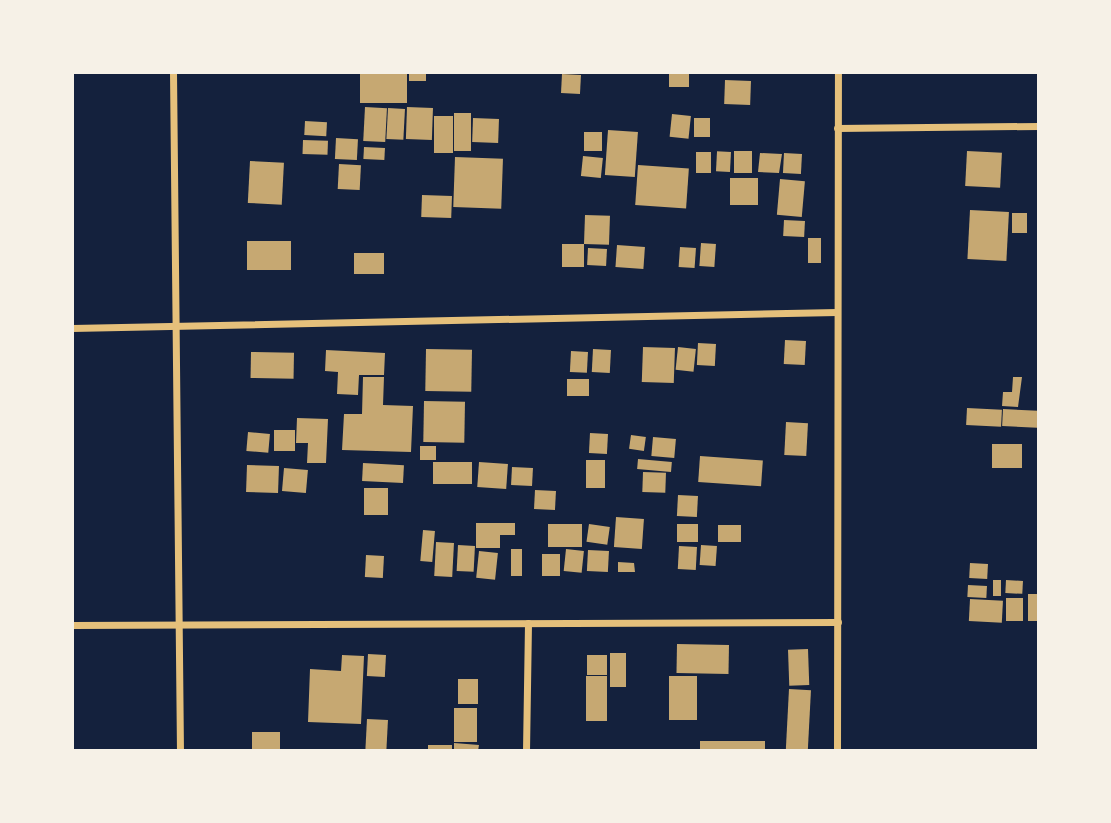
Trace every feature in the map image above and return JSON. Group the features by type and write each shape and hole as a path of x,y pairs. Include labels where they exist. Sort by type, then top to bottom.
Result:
{"street":[{"path":"173,72 178,326 180,751"},
{"path":"837,751 838,72"},
{"path":"837,128 1039,126"},
{"path":"72,328 837,312"},
{"path":"72,625 838,622"},
{"path":"526,751 528,623"}],"building":[{"path":"360,72 407,72 407,103 360,103"},
{"path":"409,72 426,72 426,81 409,81"},
{"path":"669,72 689,72 689,87 669,87"},
{"path":"562,74 581,75 580,94 561,93"},
{"path":"725,80 751,81 750,105 724,104"},
{"path":"365,107 387,108 385,142 363,141"},
{"path":"407,107 433,108 432,140 406,139"},
{"path":"388,108 405,109 403,140 386,139"},
{"path":"454,113 471,113 471,151 454,151"},
{"path":"672,114 691,116 688,139 670,137"},
{"path":"434,116 453,116 453,153 434,153"},
{"path":"473,118 499,119 498,143 472,142"},
{"path":"694,118 710,118 710,137 694,137"},
{"path":"305,121 327,122 326,136 304,135"},
{"path":"608,130 638,132 635,177 605,175"},
{"path":"584,132 602,132 602,151 584,151"},
{"path":"336,138 358,139 357,160 335,159"},
{"path":"303,140 328,141 327,155 303,154"},
{"path":"364,147 385,148 384,160 363,159"},
{"path":"717,151 731,152 730,172 716,171"},
{"path":"734,151 752,151 752,173 734,173"},
{"path":"967,151 1002,153 1000,188 965,186"},
{"path":"696,152 711,152 711,173 696,173"},
{"path":"760,153 782,154 779,173 758,172"},
{"path":"784,153 802,154 801,174 783,173"},
{"path":"583,156 603,158 601,178 581,176"},
{"path":"455,157 503,159 501,209 453,207"},
{"path":"250,161 284,163 282,205 248,203"},
{"path":"339,164 361,165 360,190 338,189"},
{"path":"638,165 689,169 686,208 635,205"},
{"path":"730,178 758,178 758,205 730,205"},
{"path":"780,179 805,181 802,217 777,215"},
{"path":"422,195 452,196 451,218 421,217"},
{"path":"970,210 1009,212 1006,261 967,259"},
{"path":"1012,213 1027,213 1027,233 1012,233"},
{"path":"585,215 610,216 609,245 584,244"},
{"path":"784,220 805,221 804,237 783,236"},
{"path":"808,238 821,238 821,263 808,263"},
{"path":"247,241 291,241 291,270 247,270"},
{"path":"701,243 716,244 714,267 699,266"},
{"path":"562,244 584,244 584,267 562,267"},
{"path":"617,245 645,247 643,269 615,267"},
{"path":"680,247 696,248 695,268 679,267"},
{"path":"588,248 607,249 606,266 587,265"},
{"path":"354,253 384,253 384,274 354,274"},
{"path":"785,340 806,341 805,365 784,364"},
{"path":"698,343 716,344 715,366 697,365"},
{"path":"643,347 675,348 674,383 642,382"},
{"path":"678,347 696,349 693,372 676,370"},
{"path":"426,349 472,350 471,392 425,391"},
{"path":"593,349 611,350 610,373 592,372"},
{"path":"326,350 385,353 384,375 359,375 358,395 337,394 338,372 325,371"},
{"path":"571,351 588,352 587,373 570,372"},
{"path":"251,352 294,353 294,379 251,378"},
{"path":"363,377 384,377 383,405 413,406 411,452 342,450 344,414 362,414"},
{"path":"1013,377 1022,377 1018,407 1002,406 1003,392 1012,392"},
{"path":"567,379 589,379 589,396 567,396"},
{"path":"424,401 465,402 464,443 423,442"},
{"path":"967,408 1002,410 1001,427 966,425"},
{"path":"1003,409 1038,411 1037,428 1002,426"},
{"path":"297,418 328,419 326,463 307,463 308,443 296,443"},
{"path":"786,422 808,423 806,456 784,455"},
{"path":"274,430 295,430 295,451 274,451"},
{"path":"248,432 270,434 268,453 246,451"},
{"path":"590,433 608,434 607,454 589,453"},
{"path":"631,435 646,437 644,451 629,449"},
{"path":"653,437 676,439 674,458 651,456"},
{"path":"992,444 1022,444 1022,468 992,468"},
{"path":"420,446 436,446 436,460 420,460"},
{"path":"700,456 763,460 761,486 698,482"},
{"path":"638,459 672,462 671,472 637,469"},
{"path":"586,460 605,460 605,488 586,488"},
{"path":"433,462 472,462 472,484 433,484"},
{"path":"479,462 508,464 506,489 477,487"},
{"path":"363,463 404,465 403,483 362,481"},
{"path":"247,465 279,466 278,493 246,492"},
{"path":"512,467 533,468 532,486 511,485"},
{"path":"284,468 308,470 306,493 282,491"},
{"path":"643,472 666,473 665,493 642,492"},
{"path":"364,488 388,488 388,515 364,515"},
{"path":"535,490 556,491 555,510 534,509"},
{"path":"678,495 698,496 697,517 677,516"},
{"path":"616,517 644,519 642,549 614,547"},
{"path":"476,523 515,523 515,535 500,535 500,548 476,548"},
{"path":"548,524 582,524 582,547 548,547"},
{"path":"589,524 610,527 607,545 586,542"},
{"path":"677,524 698,524 698,542 677,542"},
{"path":"718,525 741,525 741,542 718,542"},
{"path":"423,530 435,531 432,562 420,561"},
{"path":"436,542 454,543 452,577 434,576"},
{"path":"458,545 475,546 474,572 457,571"},
{"path":"701,545 717,546 716,566 700,565"},
{"path":"679,546 697,547 696,570 678,569"},
{"path":"511,549 522,549 522,576 511,576"},
{"path":"566,549 584,551 582,573 564,571"},
{"path":"588,550 609,551 608,572 587,571"},
{"path":"479,551 498,553 495,580 476,578"},
{"path":"542,554 560,554 560,576 542,576"},
{"path":"366,555 384,556 383,578 365,577"},
{"path":"618,562 634,563 635,572 618,572"},
{"path":"970,563 988,564 987,579 969,578"},
{"path":"993,580 1001,580 1001,596 993,596"},
{"path":"1006,580 1023,581 1022,594 1005,593"},
{"path":"968,585 987,586 986,598 967,597"},
{"path":"1028,594 1039,594 1039,621 1028,621"},
{"path":"1006,598 1023,598 1023,621 1006,621"},
{"path":"970,599 1003,601 1002,623 969,621"},
{"path":"677,644 729,645 728,674 676,673"},
{"path":"808,649 809,685 789,686 788,650"},
{"path":"610,653 626,653 626,687 610,687"},
{"path":"368,654 386,655 385,677 367,676"},
{"path":"342,655 364,656 361,724 308,722 310,669 341,671"},
{"path":"587,655 607,655 607,675 587,675"},
{"path":"586,676 607,676 607,721 586,721"},
{"path":"669,676 697,676 697,720 669,720"},
{"path":"458,679 478,679 478,704 458,704"},
{"path":"789,689 811,690 808,751 786,751"},
{"path":"454,708 477,708 477,742 454,742"},
{"path":"367,719 388,720 386,751 365,751"},
{"path":"252,732 280,732 280,751 252,751"},
{"path":"700,741 765,741 765,751 700,751"},
{"path":"454,743 479,745 478,751 454,751"},
{"path":"428,745 452,745 452,751 428,751"}]}
